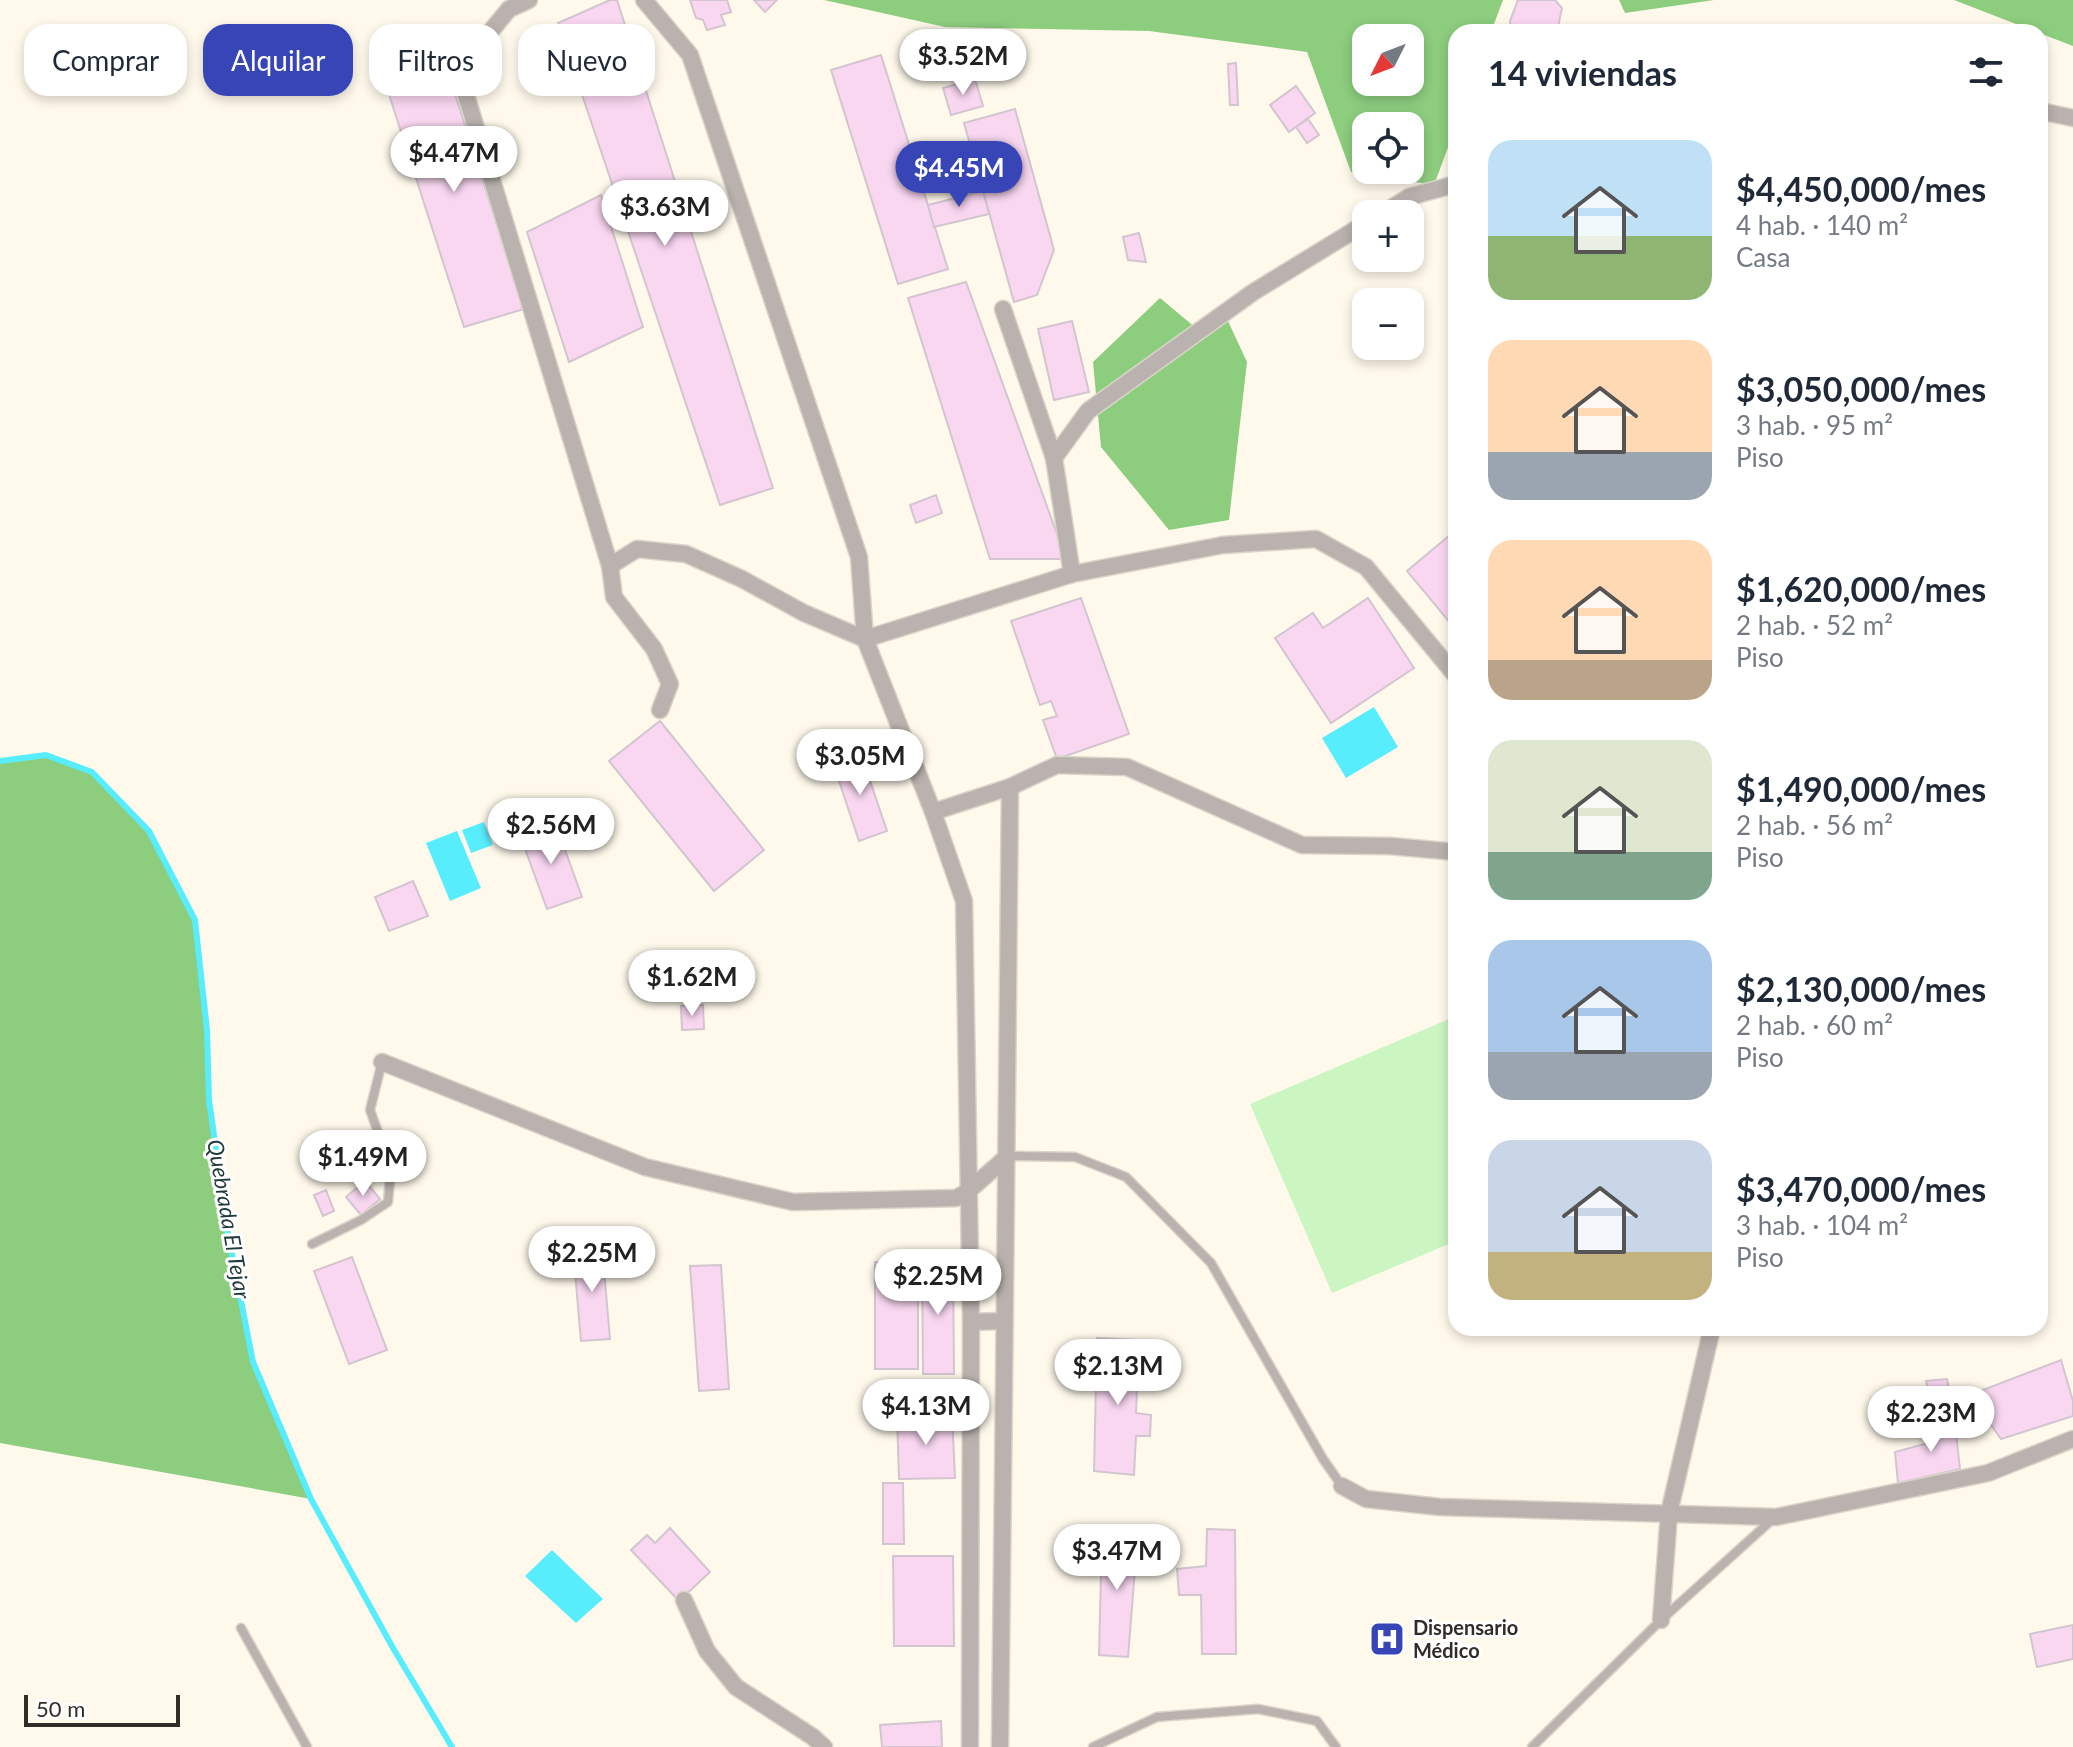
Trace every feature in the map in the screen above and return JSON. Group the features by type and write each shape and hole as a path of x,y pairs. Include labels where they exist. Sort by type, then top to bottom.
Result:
{"street":[{"path":"529,0 509,9 467,60 466,95 610,566 614,597 654,649 670,684 660,710"},
{"path":"644,0 690,55 859,557 865,639 933,812 964,901 971,1322 970,1747"},
{"path":"2048,113 2073,118"},
{"path":"1404,200 1448,186"},
{"path":"1054,458 1088,411 1252,293 1352,232"},
{"path":"1003,309 1054,458 1072,574"},
{"path":"610,566 637,549 686,554 742,579 804,613 865,639 1072,574 1223,545 1316,539 1366,567 1448,666"},
{"path":"933,812 1010,787 1057,765 1127,767 1302,845 1448,851"},
{"path":"1000,1747 1010,787"},
{"path":"1435,850 1448,842"},
{"path":"382,1062 645,1167 793,1202 956,1198 1008,1156"},
{"path":"971,1322 1003,1321"},
{"path":"1661,1620 1669,1513 1710,1336"},
{"path":"1342,1486 1366,1499 1440,1507 1776,1517 1988,1473 2073,1439"},
{"path":"684,1600 707,1651 736,1687 824,1747"}],"lane":[{"path":"312,1244 361,1220 388,1202 391,1168 370,1110 382,1062"},
{"path":"1008,1156 1075,1157 1126,1177 1211,1263 1323,1459 1342,1486"},
{"path":"1532,1747 1661,1620 1776,1517"},
{"path":"241,1628 307,1747"},
{"path":"1093,1747 1157,1717 1258,1709 1317,1721 1336,1747"}],"green space":[{"path":"824,0 1503,0 1494,24 1448,24 1448,147 1434,185 1424,183 1424,112 1352,112 1351,172 1307,52 1149,31 945,27"},
{"path":"1619,0 1714,0 1625,13"},
{"path":"1954,0 2073,0 2073,46 2048,36 2048,24 2016,24"},
{"path":"1160,298 1202,333 1227,319 1247,362 1229,520 1169,530 1101,447 1093,362"},
{"path":"46,755 92,772 149,831 195,920 207,1030 209,1100 228,1234 253,1362 311,1499 0,1443 0,761"},
{"path":"1448,1019 1448,1244 1332,1293 1250,1104"}],"water":[{"path":"1374,707 1398,747 1346,778 1322,738"},
{"path":"484,822 493,845 471,853 462,830"},
{"path":"457,831 481,888 450,901 426,843"},
{"path":"552,1550 603,1599 576,1623 525,1576"}],"building":[{"path":"610,0 617,0 625,24 558,24"},
{"path":"690,0 727,0 731,12 721,15 725,25 707,30 703,20 696,18"},
{"path":"754,0 777,0 765,12"},
{"path":"1518,0 1555,0 1562,8 1559,24 1510,24"},
{"path":"881,55 948,269 898,284 831,70"},
{"path":"1236,63 1238,105 1230,105 1228,64"},
{"path":"975,79 983,106 951,115 943,88"},
{"path":"1296,86 1315,113 1289,132 1270,105"},
{"path":"389,96 456,96 524,309 464,327"},
{"path":"583,96 648,96 773,488 720,505"},
{"path":"1015,109 1054,250 1037,295 1014,302 964,123"},
{"path":"1308,119 1319,135 1307,143 1296,127"},
{"path":"983,191 989,214 934,227 928,205"},
{"path":"601,195 643,327 569,362 527,232"},
{"path":"1139,233 1146,262 1128,260 1123,237"},
{"path":"966,282 1066,559 990,559 908,298"},
{"path":"1072,321 1089,392 1054,400 1038,329"},
{"path":"936,495 942,513 916,523 910,505"},
{"path":"1448,537 1448,620 1407,571"},
{"path":"1081,598 1129,734 1057,759 1043,720 1057,716 1051,701 1040,705 1011,621"},
{"path":"1368,598 1414,668 1331,723 1275,638 1313,613 1323,628"},
{"path":"660,721 764,850 714,891 609,761"},
{"path":"861,754 887,831 859,841 833,763"},
{"path":"555,822 582,897 547,909 520,835"},
{"path":"413,881 428,916 389,931 375,897"},
{"path":"703,1005 704,1029 682,1030 681,1006"},
{"path":"365,1181 380,1199 361,1215 346,1197"},
{"path":"326,1190 334,1211 323,1216 314,1195"},
{"path":"602,1247 610,1339 581,1341 573,1249"},
{"path":"352,1257 387,1350 349,1364 314,1271"},
{"path":"922,1260 953,1260 954,1374 923,1374"},
{"path":"875,1262 918,1263 918,1369 875,1369"},
{"path":"721,1265 729,1389 699,1391 690,1266"},
{"path":"1097,1338 1139,1340 1136,1413 1151,1415 1150,1436 1136,1436 1134,1475 1094,1471"},
{"path":"2061,1360 2073,1401 2073,1416 2001,1439 1970,1395"},
{"path":"1947,1379 1953,1406 1932,1404 1926,1381"},
{"path":"1953,1406 1960,1469 1898,1483 1895,1452 1939,1440 1939,1415"},
{"path":"952,1414 955,1478 899,1479 897,1415"},
{"path":"883,1483 903,1483 904,1544 883,1544"},
{"path":"670,1528 710,1572 679,1601 631,1550 647,1535 655,1543"},
{"path":"1207,1529 1235,1530 1236,1654 1202,1654 1201,1595 1179,1595 1177,1569 1206,1566"},
{"path":"1138,1532 1128,1657 1099,1655 1102,1534"},
{"path":"893,1556 953,1556 954,1646 894,1646"},
{"path":"2073,1625 2073,1659 2037,1667 2030,1634"},
{"path":"941,1721 942,1747 882,1747 880,1725"}],"waterway":[{"name":"Quebrada El Tejar","path":"0,761 46,755 92,772 149,831 195,920 207,1030 209,1100 228,1234 253,1362 311,1499 452,1747"}],"place":[{"name":"Dispensario Médico","path":"1387,1639"}]}
